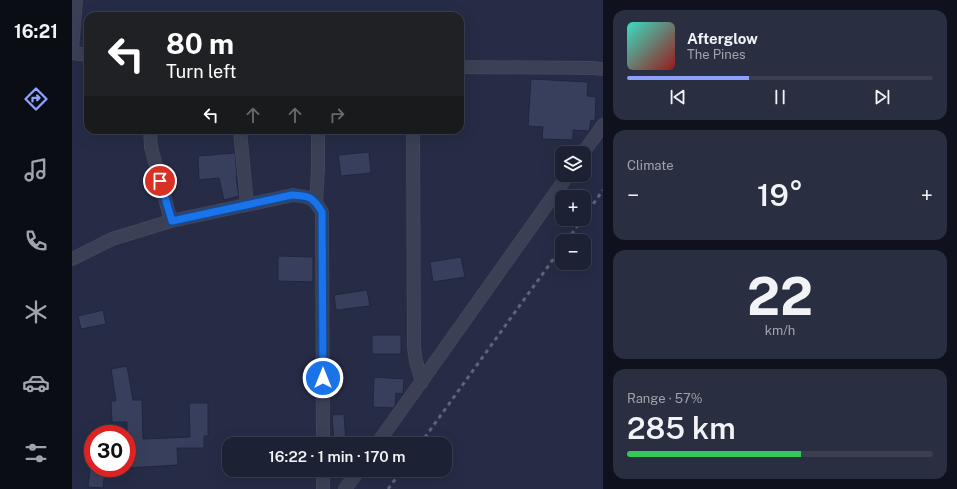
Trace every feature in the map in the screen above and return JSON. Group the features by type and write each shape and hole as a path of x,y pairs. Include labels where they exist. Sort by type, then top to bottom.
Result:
{"street":[{"path":"76,0 72,51 84,54"},
{"path":"464,67 603,69"},
{"path":"588,146 603,125"},
{"path":"150,134 151,147 172,221"},
{"path":"240,134 247,205"},
{"path":"311,199 317,182 318,134"},
{"path":"413,134 414,348 422,382"},
{"path":"382,437 563,182"},
{"path":"72,259 112,239 172,221 292,195 311,199 322,212 323,437"},
{"path":"322,489 323,477"},
{"path":"346,489 354,477"}],"building":[{"path":"531,79 588,82 587,96 596,97 595,121 591,120 589,131 573,130 573,140 542,139 543,127 528,126"},
{"path":"369,152 371,173 341,176 338,155"},
{"path":"235,153 236,177 239,196 224,200 219,178 199,180 198,156"},
{"path":"278,256 313,257 313,282 278,281"},
{"path":"461,257 465,277 433,282 430,262"},
{"path":"367,290 370,306 336,310 334,295"},
{"path":"103,310 106,324 81,329 78,316"},
{"path":"372,335 401,335 401,354 372,354"},
{"path":"127,366 133,400 142,400 143,439 190,437 189,403 208,403 208,436 204,436 204,448 177,448 178,465 136,467 136,425 127,425 127,422 112,422 111,401 116,401 111,369"},
{"path":"374,377 404,379 403,394 396,393 395,406 393,408 373,407"},
{"path":"344,414 346,437 334,437 332,415"},
{"path":"89,477 104,477 103,488 88,487"}],"railway":[{"path":"591,207 603,190"},
{"path":"572,234 577,226"},
{"path":"425,437 555,257"},
{"path":"388,489 397,477"}],"route":[{"path":"160,181 172,221 292,195 306,196 316,202 322,212 323,378"}]}
